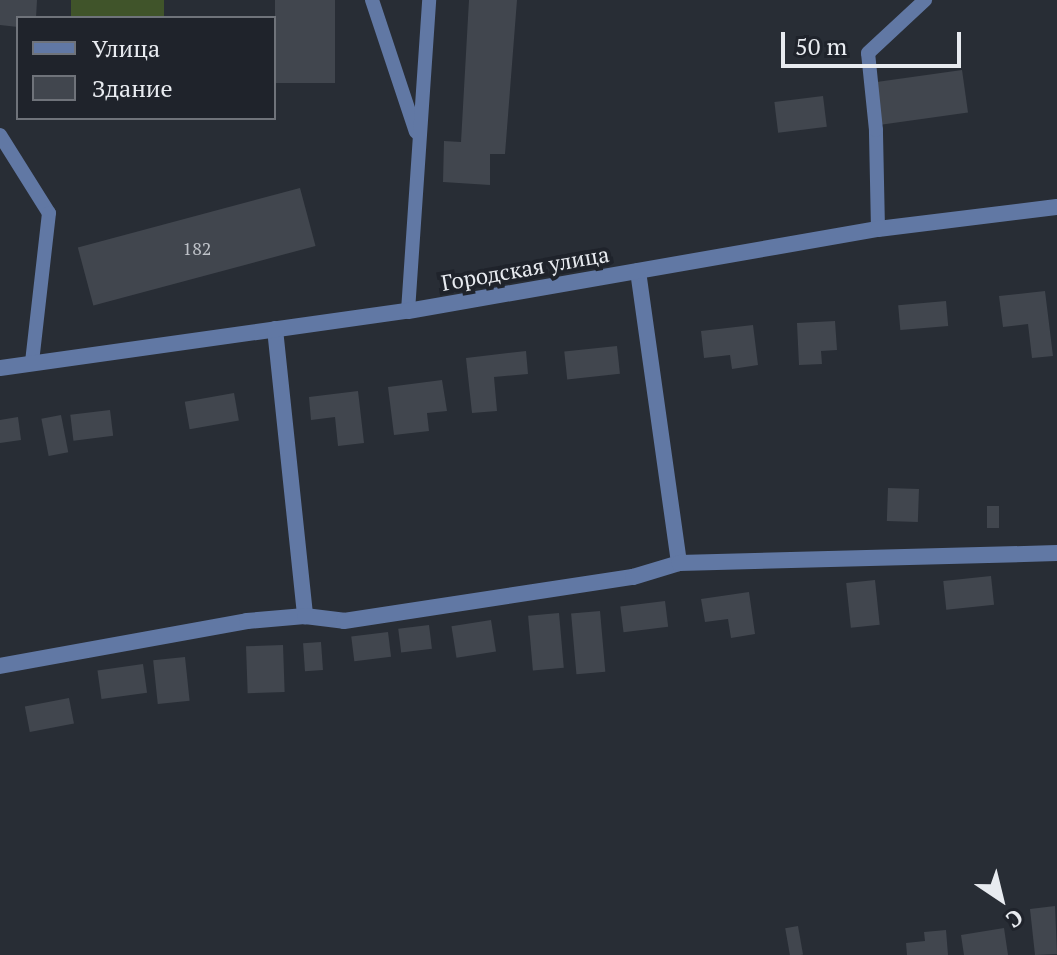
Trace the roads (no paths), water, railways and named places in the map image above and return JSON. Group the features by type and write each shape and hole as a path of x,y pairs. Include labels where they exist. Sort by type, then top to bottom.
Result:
{"street":[{"name":"Городская улица","path":"0,368 408,311 878,229 1057,207"},
{"path":"638,271 679,563"},
{"path":"275,329 305,616"},
{"path":"0,666 247,621 305,616 344,621 633,577 679,563 1057,553"}],"lane":[{"path":"372,0 419,140"},
{"path":"408,311 429,0"},
{"path":"878,229 876,130 868,53 925,0"},
{"path":"0,135 49,213 32,363"}]}
